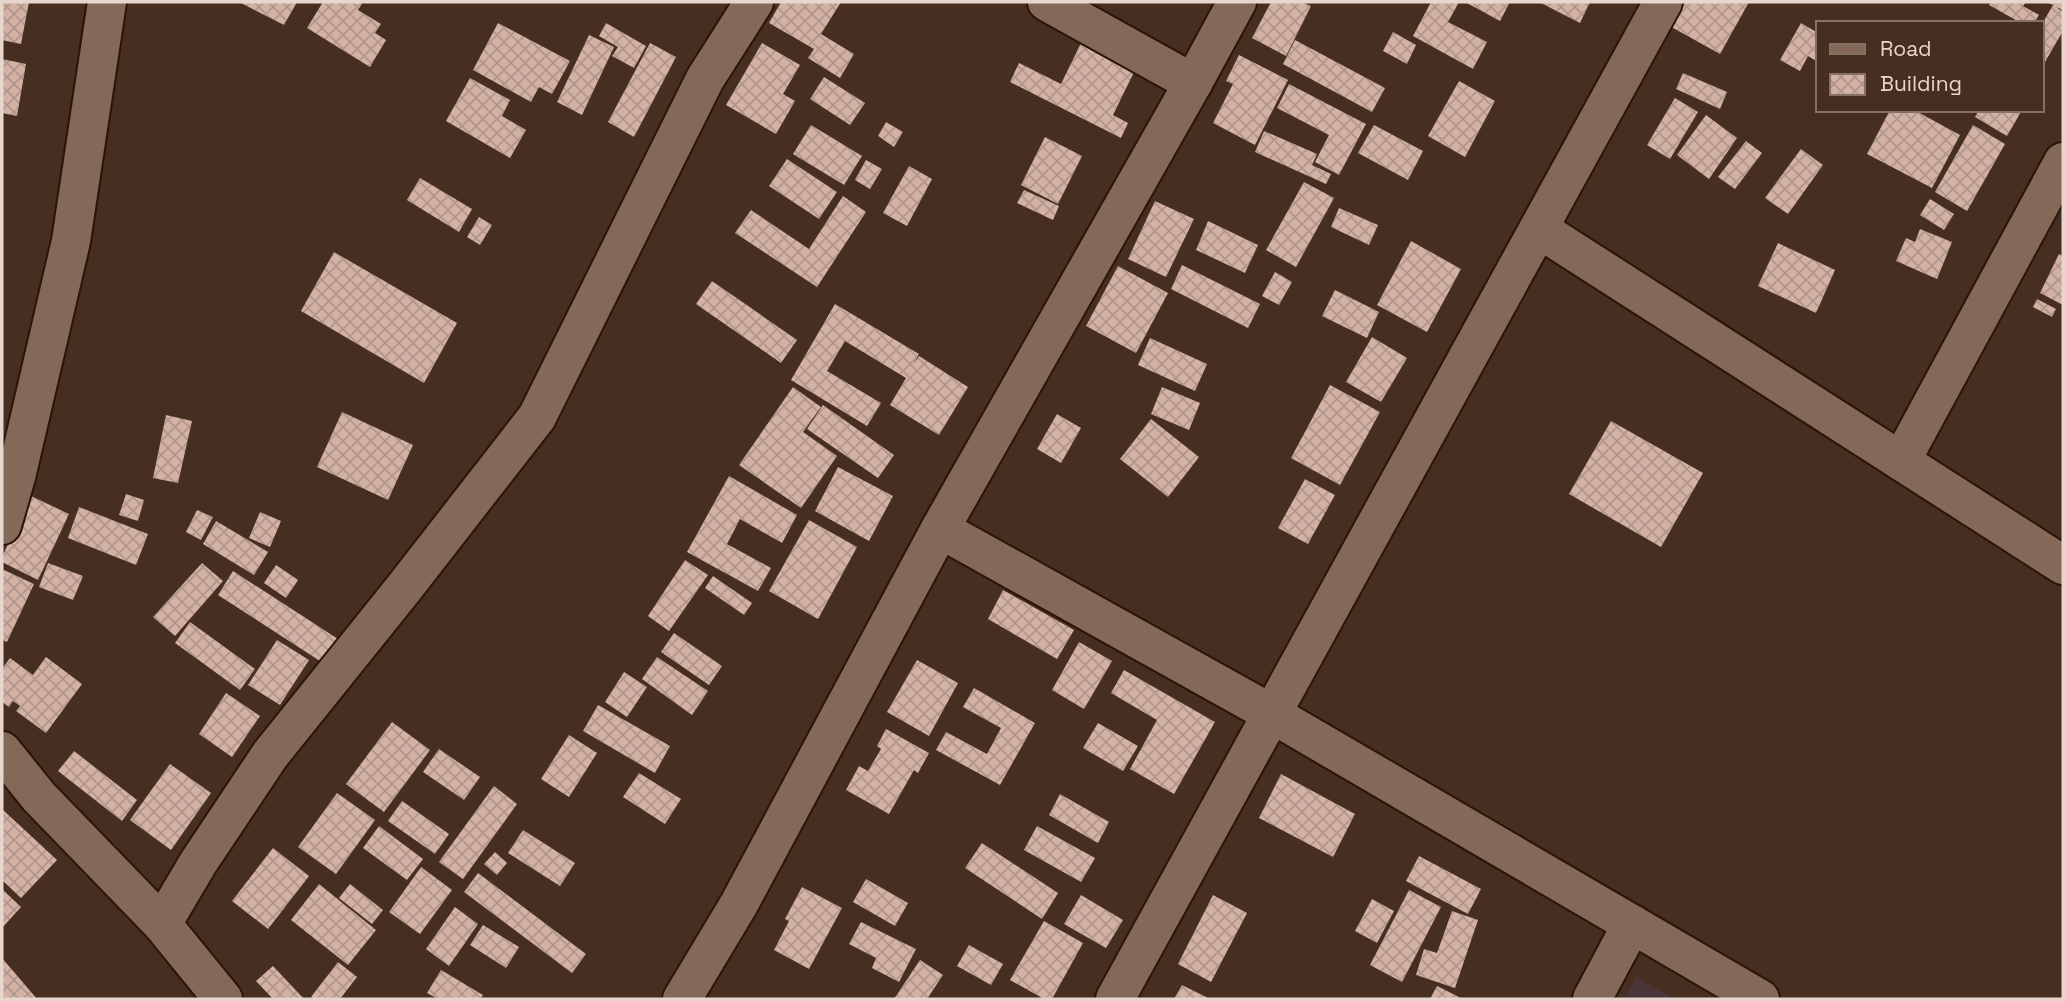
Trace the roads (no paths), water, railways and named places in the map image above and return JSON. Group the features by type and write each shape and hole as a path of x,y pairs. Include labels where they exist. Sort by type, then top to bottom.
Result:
{"street":[{"path":"2,525 16,477 71,241 107,2"},
{"path":"162,924 198,863 270,755 537,417 705,79 754,2"},
{"path":"1047,2 1193,83"},
{"path":"681,999 746,892 940,528 1237,2"},
{"path":"1115,999 1663,2"},
{"path":"1901,461 2063,162"},
{"path":"1539,229 2063,565"},
{"path":"940,528 1272,714 1760,999"},
{"path":"2,751 39,797 162,924 223,999"},
{"path":"1592,999 1632,924"}]}
